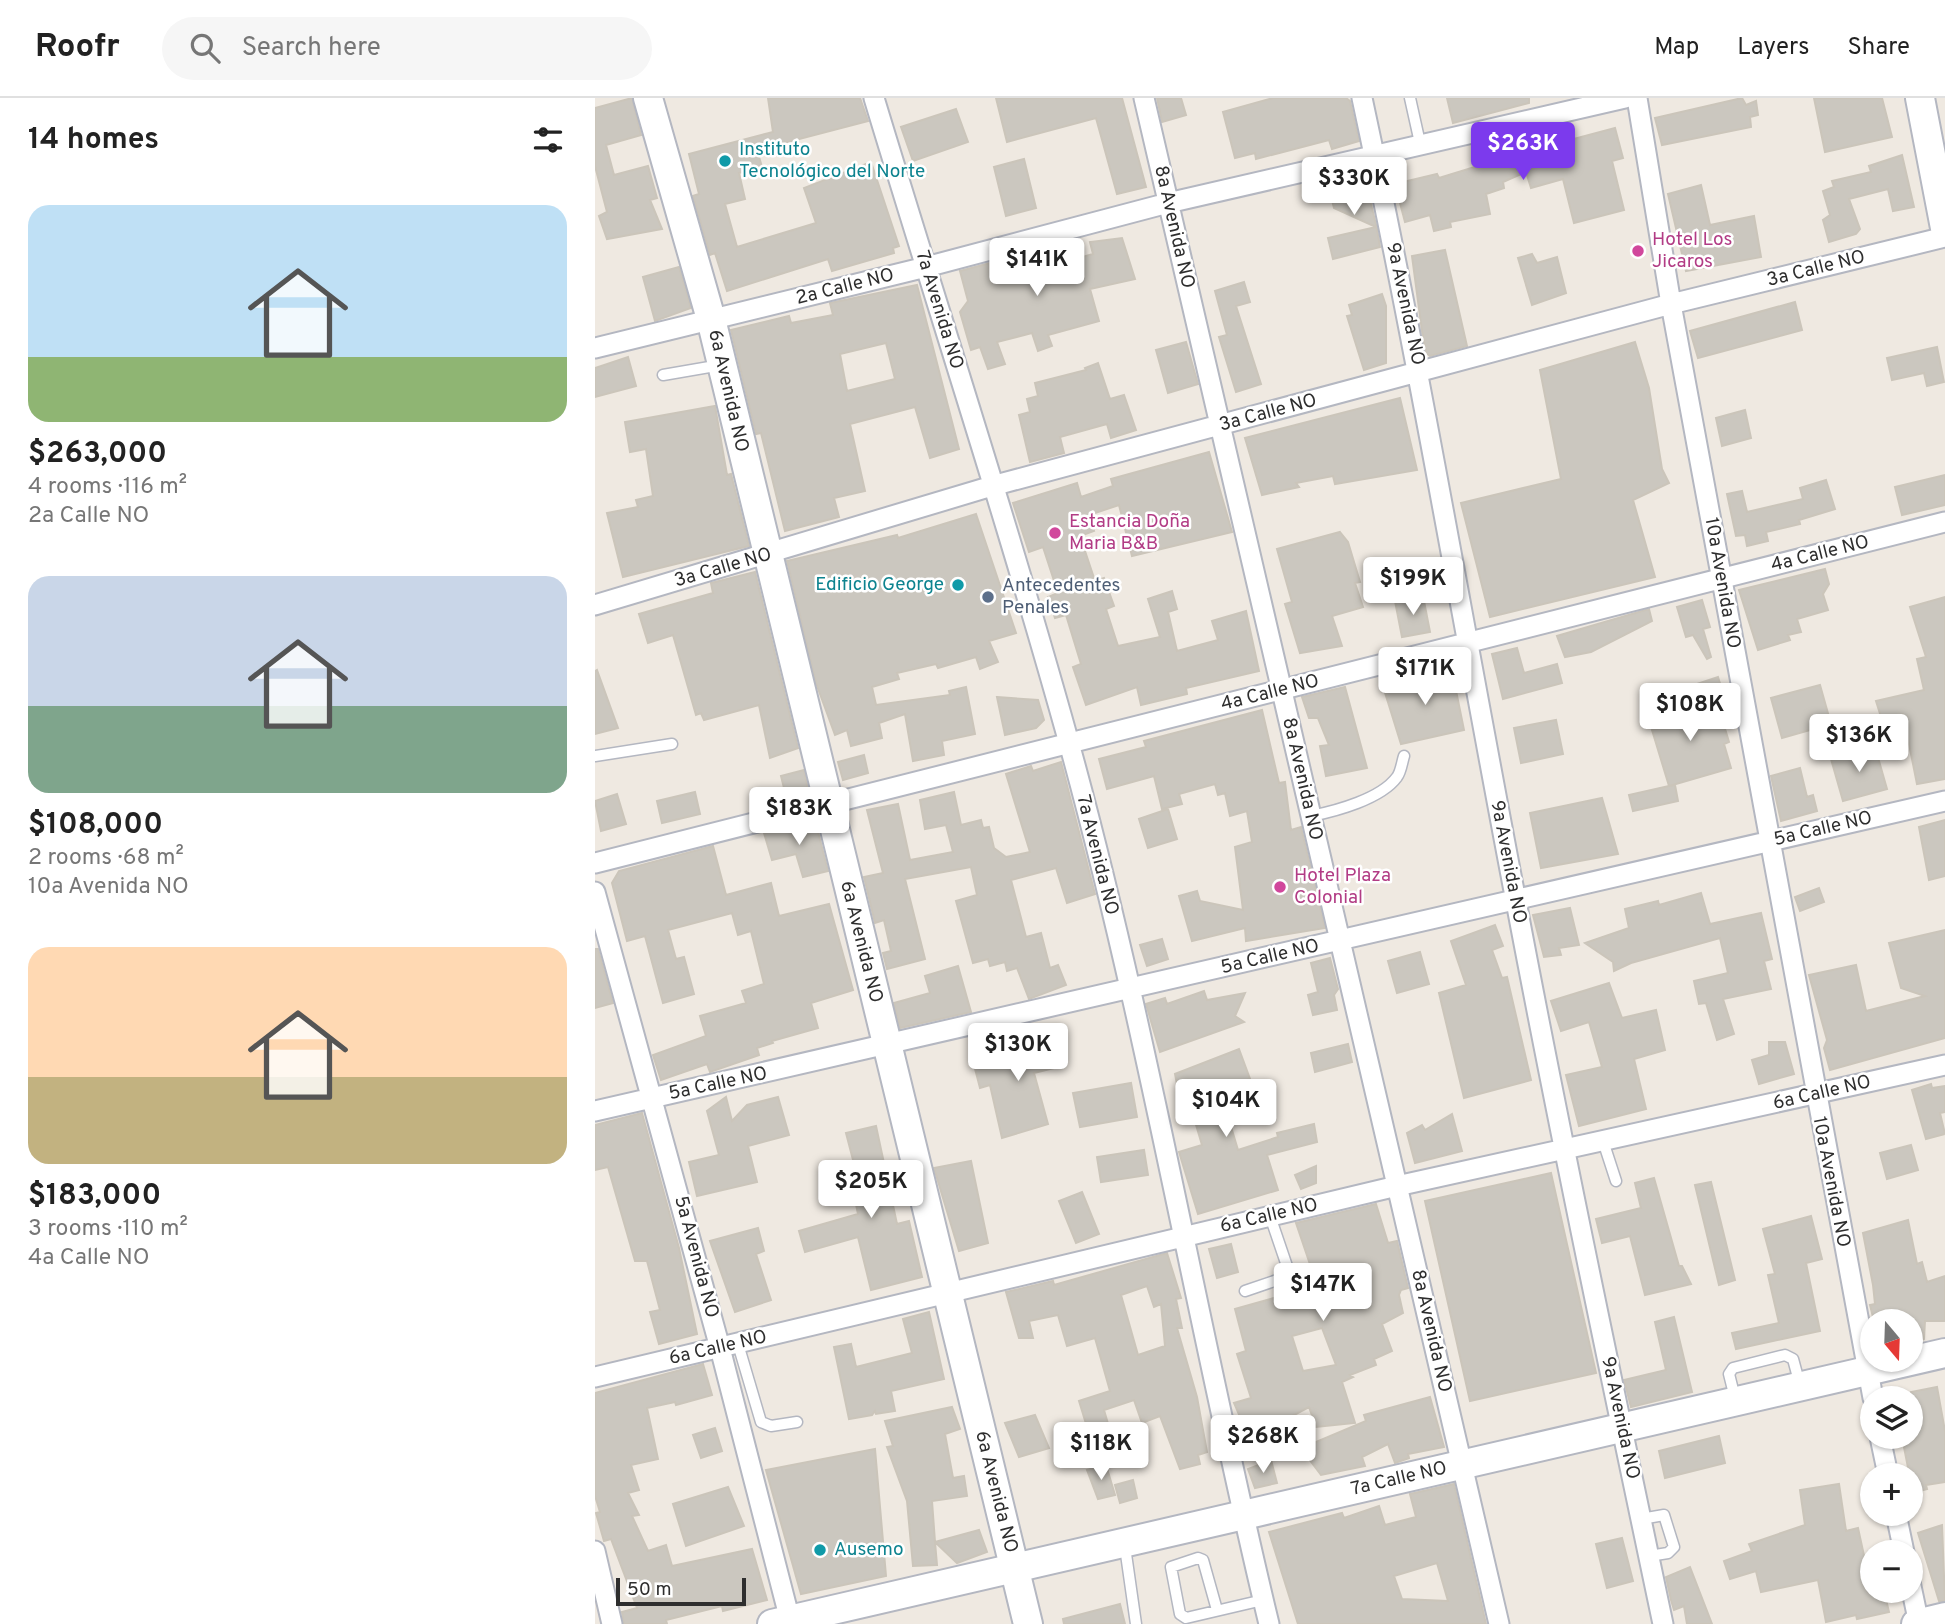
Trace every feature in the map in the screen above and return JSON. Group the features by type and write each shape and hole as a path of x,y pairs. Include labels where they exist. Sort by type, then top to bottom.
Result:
{"street":[{"name":"6a Avenida NO","path":"648,98 711,319 1028,1624"},
{"name":"7a Avenida NO","path":"874,98 1069,744 1130,990 1269,1624"},
{"name":"8a Avenida NO","path":"1144,98 1499,1624"},
{"name":"9a Avenida NO","path":"1362,98 1419,372 1515,901 1663,1624"},
{"name":"2a Calle NO","path":"595,348 926,268 1168,203 1625,98"},
{"name":"10a Avenida NO","path":"1637,98 1671,304 1870,1385"},
{"path":"1920,98 1945,228"},
{"name":"3a Calle NO","path":"595,605 767,556 992,486 1671,304 1945,237"},
{"name":"4a Calle NO","path":"595,863 1945,523"},
{"name":"5a Calle NO","path":"595,1111 1945,801"},
{"name":"5a Avenida NO","path":"595,892 652,1098 729,1346 784,1623"},
{"name":"6a Calle NO","path":"595,1377 947,1296 1397,1186 1945,1065"},
{"name":"7a Calle NO","path":"784,1623 1800,1387 1870,1385 1945,1353"},
{"path":"595,1552 612,1624"},
{"path":"1914,1603 1918,1624 1945,1617"}],"lane":[{"path":"1410,98 1420,144"},
{"path":"663,375 721,365"},
{"path":"595,756 672,744"},
{"path":"1311,816 1340,810 1384,789 1398,776 1404,756"},
{"path":"1603,1141 1616,1181"},
{"path":"1245,1291 1283,1278 1288,1269 1270,1216"},
{"path":"729,1346 761,1422 772,1426 797,1422"},
{"path":"1124,1543 1136,1624"},
{"path":"1217,1610 1203,1560 1198,1558 1171,1567 1180,1614 1190,1619 1263,1600"}],"building":[{"path":"632,98 641,135 606,145 614,175 648,166 657,198 650,200 662,229 607,239 599,216 607,212 595,166 595,108"},
{"path":"768,98 860,98 868,121 757,150 762,167 739,173 745,199 725,204 737,247 816,223 804,188 871,162 899,246 893,248 894,253 832,271 828,259 727,291 715,253 710,255 693,196 699,194 689,154 773,132"},
{"path":"996,98 1122,98 1146,187 1117,194 1096,118 1007,142"},
{"path":"1157,98 1181,98 1186,115 1162,122"},
{"path":"1273,98 1346,98 1350,101 1359,141 1332,149 1329,140 1256,159 1255,153 1235,158 1223,112"},
{"path":"1447,98 1529,98 1529,103 1453,123"},
{"path":"1742,98 1746,105 1756,101 1758,115 1750,117 1751,127 1662,145 1655,118"},
{"path":"1814,98 1882,98 1892,137 1825,152"},
{"path":"956,109 968,142 913,161 901,127"},
{"path":"1615,128 1623,158 1612,161 1624,210 1574,223 1563,179 1531,188 1526,172 1503,182 1504,188 1486,194 1490,214 1450,222 1451,227 1434,231 1430,215 1405,222 1395,184 1437,174 1439,178 1478,166 1478,160 1510,155 1512,165 1529,151"},
{"path":"1902,155 1914,207 1893,211 1888,189 1849,199 1860,229 1856,234 1829,242 1823,220 1830,215 1823,191 1834,187 1832,181 1871,172 1869,166"},
{"path":"1024,159 1036,208 1006,216 994,167"},
{"path":"1364,175 1377,229 1380,247 1333,259 1328,238 1376,227 1334,208 1328,184"},
{"path":"1701,185 1710,225 1754,216 1761,257 1686,271 1668,194"},
{"path":"1122,238 1135,279 1090,289 1099,321 1048,335 1052,346 1038,351 1032,333 997,342 1005,364 988,369 980,347 971,350 960,312 968,301 960,271 1009,258 1015,276 1093,254 1090,242"},
{"path":"1445,250 1467,346 1430,356 1426,353 1422,331 1412,256"},
{"path":"1532,254 1537,263 1557,257 1566,293 1532,305 1518,258"},
{"path":"679,267 691,308 655,321 643,277"},
{"path":"1244,282 1250,302 1236,306 1261,384 1236,392 1219,337 1227,335 1215,291"},
{"path":"917,285 959,449 930,458 915,407 850,424 865,491 834,498 839,517 785,531 761,433 756,434 731,330 789,316 791,323 833,315 830,303","holes":["886,343 895,379 847,391 840,354"]},
{"path":"1382,294 1386,306 1386,363 1364,370 1347,316 1352,315 1349,305"},
{"path":"1795,302 1802,330 1698,358 1690,331"},
{"path":"1186,342 1198,384 1168,393 1156,350"},
{"path":"1635,342 1649,388 1662,469 1669,483 1633,500 1655,577 1490,617 1461,503 1561,479 1540,370"},
{"path":"1937,347 1944,382 1927,386 1924,373 1892,380 1887,358"},
{"path":"628,357 636,386 595,397 595,368"},
{"path":"1098,363 1110,399 1124,395 1136,430 1111,438 1107,424 1060,437 1064,453 1030,462 1019,415 1030,412 1027,399 1038,396 1035,383 1086,370 1085,368"},
{"path":"1400,398 1417,470 1335,484 1333,476 1296,483 1299,487 1262,495 1245,438"},
{"path":"715,406 727,475 731,474 749,546 623,577 607,513 638,507 636,500 653,496 646,449 630,452 625,422"},
{"path":"1745,410 1751,438 1722,446 1716,418"},
{"path":"1209,452 1232,532 1132,556 1119,505 1089,515 1094,531 1080,536 1095,581 1104,578 1114,606 1106,609 1118,646 1160,637 1148,599 1172,591 1177,609 1168,612 1177,651 1218,640 1212,621 1246,611 1259,671 1186,688 1187,694 1141,705 1137,687 1086,705 1073,667 1081,664 1066,615 1055,618 1048,597 1058,593 1043,547 1029,552 1013,503 1077,483 1081,497 1113,486 1111,479"},
{"path":"1945,475 1945,505 1902,515 1895,487"},
{"path":"1826,480 1835,509 1799,520 1800,524 1766,532 1768,541 1747,546 1745,535 1736,536 1727,494 1742,491 1747,512 1803,499 1800,488"},
{"path":"976,514 1016,633 989,641 998,662 980,669 976,657 938,668 936,664 897,673 899,679 872,687 876,705 950,695 949,691 966,687 975,734 942,741 944,755 913,761 905,714 879,723 882,738 851,746 847,730 835,735 816,683 787,561 897,535 898,538"},
{"path":"1340,532 1348,542 1360,582 1355,583 1363,607 1332,616 1342,646 1300,653 1285,604 1292,602 1277,549"},
{"path":"1825,569 1829,584 1823,594 1828,610 1797,619 1801,632 1788,635 1790,640 1758,650 1739,590"},
{"path":"755,572 798,748 770,758 759,705 704,720 701,713 696,715 673,635 648,643 639,614 713,593 711,583"},
{"path":"1423,596 1430,632 1402,637 1395,601"},
{"path":"1945,597 1945,779 1917,784 1903,714 1882,720 1876,701 1924,690 1917,659 1926,657 1910,607"},
{"path":"1702,600 1710,627 1703,629 1711,657 1707,659 1693,635 1686,637 1677,607"},
{"path":"1649,609 1652,621 1591,652 1565,657 1557,636"},
{"path":"1517,648 1524,673 1557,664 1562,683 1503,699 1492,654"},
{"path":"1451,666 1464,730 1401,744 1383,686 1400,680 1402,686 1428,678 1426,672"},
{"path":"597,670 618,728 595,734 595,671"},
{"path":"1718,677 1727,706 1719,709 1729,742 1724,744 1731,768 1669,786 1652,730 1685,721 1676,691"},
{"path":"1820,685 1831,724 1782,738 1771,698"},
{"path":"1345,687 1367,768 1326,776 1320,746 1329,745 1318,718 1309,718 1302,697"},
{"path":"997,697 1038,700 1044,720 1036,728 1005,735"},
{"path":"1262,710 1279,783 1285,782 1291,830 1301,827 1325,928 1246,941 1245,928 1192,941 1179,896 1197,891 1200,901 1243,910 1235,847 1252,842 1247,811 1230,816 1225,793 1218,795 1215,784 1179,794 1182,804 1162,809 1154,776 1107,789 1099,759 1146,747 1144,741"},
{"path":"1556,720 1563,754 1521,763 1514,728"},
{"path":"1875,747 1887,789 1843,801 1831,759"},
{"path":"864,755 868,773 843,780 838,762"},
{"path":"1061,762 1095,894 1067,903 1056,868 1011,880 1026,937 1041,933 1050,968 1058,965 1066,985 1029,999 1017,968 1007,971 1005,962 990,966 988,959 973,963 956,901 977,895 971,867 905,879 925,959 887,969 883,953 891,951 884,920 875,923 864,877 883,873 867,810 898,804 910,860 953,852 946,825 925,829 920,800 954,792 961,825 981,820 983,828 989,827 994,848 1006,857 1030,852 1006,774 1031,766 1033,771"},
{"path":"1800,768 1807,797 1813,795 1817,811 1781,821 1771,776"},
{"path":"804,770 808,790 786,796 781,776"},
{"path":"1675,785 1678,801 1633,811 1629,795"},
{"path":"695,792 700,814 662,823 657,801"},
{"path":"617,794 626,824 601,831 595,801"},
{"path":"1602,798 1618,854 1541,868 1530,813"},
{"path":"1168,809 1177,839 1148,848 1139,819"},
{"path":"815,820 828,871 803,877 796,854 772,860 764,833"},
{"path":"1945,820 1945,876 1929,880 1919,827"},
{"path":"713,846 726,895 771,883 779,916 829,904 853,990 811,1003 818,1028 772,1041 773,1043 757,1048 759,1055 710,1072 707,1064 661,1080 653,1055 706,1036 700,1016 746,1003 742,991 764,984 751,931 738,935 732,913 668,930 676,959 684,957 694,994 663,1003 645,936 627,941 612,883 619,871"},
{"path":"1819,888 1824,902 1800,911 1795,897"},
{"path":"1701,893 1710,924 1761,913 1772,959 1764,961 1771,989 1723,999 1734,1034 1717,1040 1706,1003 1699,1004 1694,981 1728,973 1720,938 1631,963 1614,971 1613,962 1585,943 1629,928 1625,909 1658,901 1659,905"},
{"path":"1570,908 1579,945 1559,948 1561,955 1544,957 1533,915"},
{"path":"1495,925 1503,946 1492,950 1502,978 1507,977 1531,1080 1464,1098 1439,993 1466,985 1451,941"},
{"path":"1945,930 1945,1038 1830,1070 1824,1048 1827,1040 1809,975 1856,965 1866,1011 1925,996 1901,988 1889,943"},
{"path":"1162,939 1168,959 1147,966 1140,945"},
{"path":"595,949 598,949 613,1003 595,1008"},
{"path":"1420,952 1429,984 1397,993 1388,961"},
{"path":"1330,958 1338,989 1334,995 1337,1010 1313,1015 1308,995 1318,992 1311,963"},
{"path":"958,966 971,1012 900,1028 894,1003 930,993 925,976"},
{"path":"1609,983 1622,1018 1656,1010 1665,1050 1634,1059 1646,1109 1579,1126 1566,1075 1602,1067 1589,1022 1561,1031 1551,1001"},
{"path":"1204,991 1207,1000 1245,993 1235,1016 1244,1022 1160,1052 1146,1004 1165,998 1167,1004"},
{"path":"1054,1035 1062,1066 1034,1073 1048,1124 1002,1138 990,1085 980,1088 972,1057"},
{"path":"1769,1042 1785,1042 1794,1074 1759,1084 1752,1060 1769,1055"},
{"path":"1348,1044 1352,1062 1315,1072 1311,1053"},
{"path":"1239,1049 1250,1079 1220,1090 1238,1150 1278,1137 1277,1133 1314,1124 1317,1142 1267,1155 1278,1190 1198,1214 1179,1152 1202,1145 1194,1118 1184,1121 1175,1074"},
{"path":"1131,1083 1137,1117 1080,1127 1073,1093"},
{"path":"1931,1084 1932,1088 1945,1086 1945,1112 1940,1113 1945,1134 1926,1139 1912,1090"},
{"path":"726,1097 732,1121 747,1105 778,1097 789,1135 748,1146 757,1182 697,1196 689,1162 719,1155 707,1111"},
{"path":"642,1113 679,1248 697,1334 659,1344 650,1312 660,1310 647,1261 635,1261 608,1167 595,1170 595,1125"},
{"path":"1452,1114 1462,1151 1415,1163 1407,1133 1422,1125 1425,1130"},
{"path":"876,1126 897,1224 909,1221 922,1277 871,1290 858,1237 805,1252 799,1231 858,1214 851,1180 858,1179 846,1133"},
{"path":"1911,1145 1918,1170 1887,1179 1880,1153"},
{"path":"1144,1150 1148,1175 1101,1182 1097,1157"},
{"path":"971,1161 988,1243 959,1251 934,1168"},
{"path":"1316,1166 1316,1183 1301,1189 1295,1175"},
{"path":"1551,1173 1596,1373 1470,1401 1425,1201"},
{"path":"1654,1178 1679,1266 1682,1266 1691,1284 1645,1295 1630,1236 1602,1243 1596,1219 1641,1208 1635,1183"},
{"path":"1711,1182 1735,1280 1719,1285 1695,1185"},
{"path":"1082,1192 1099,1234 1076,1243 1059,1201"},
{"path":"1376,1204 1388,1243 1397,1241 1408,1288 1401,1290 1399,1295 1403,1313 1382,1324 1392,1351 1374,1359 1376,1365 1350,1375 1353,1377 1342,1382 1355,1423 1316,1427 1309,1407 1264,1431 1259,1422 1244,1426 1234,1403 1251,1398 1237,1354 1246,1351 1235,1309 1299,1291 1299,1284 1315,1279 1296,1223","holes":["1322,1328 1336,1365 1303,1371 1292,1336"]},
{"path":"1811,1216 1822,1259 1806,1263 1820,1331 1736,1349 1732,1333 1779,1323 1768,1275 1775,1274 1763,1229"},
{"path":"1908,1220 1917,1264 1922,1262 1927,1282 1945,1276 1945,1321 1925,1321 1924,1339 1923,1309 1871,1309 1870,1305 1875,1304 1873,1285 1863,1233"},
{"path":"758,1228 764,1251 756,1254 771,1300 735,1312 710,1241"},
{"path":"1231,1244 1238,1272 1217,1278 1209,1249"},
{"path":"1167,1253 1181,1298 1176,1299 1182,1328 1177,1328 1197,1397 1207,1452 1198,1455 1200,1464 1180,1469 1160,1416 1142,1423 1134,1400 1104,1410 1111,1434 1091,1440 1079,1401 1110,1391 1095,1338 1067,1346 1058,1315 1029,1321 1033,1338 1019,1338 1006,1292 1053,1281 1054,1285","holes":["1147,1286 1154,1307 1161,1304 1165,1346 1138,1355 1121,1295"]},
{"path":"929,1312 944,1379 891,1391 895,1411 876,1414 875,1411 872,1415 849,1419 834,1347 851,1344 856,1367 912,1353 903,1319"},
{"path":"1674,1317 1692,1392 1631,1407 1624,1380 1666,1370 1655,1322"},
{"path":"703,1364 712,1395 676,1405 675,1402 647,1408 658,1459 631,1465 639,1490 628,1493 639,1515 632,1516 648,1551 666,1545 672,1566 752,1549 767,1600 723,1611 722,1606 666,1620 667,1624 624,1624 622,1612 637,1608 611,1539 604,1541 596,1513 600,1512 595,1496 595,1393"},
{"path":"1937,1387 1945,1431 1945,1482 1926,1485 1927,1489 1923,1490 1923,1463 1907,1463 1904,1449 1923,1449 1923,1390"},
{"path":"1430,1397 1444,1447 1408,1454 1409,1458 1395,1463 1388,1444 1362,1457 1365,1466 1321,1475 1309,1459 1304,1447 1366,1421 1364,1415"},
{"path":"952,1407 960,1429 945,1434 953,1478 964,1476 967,1496 932,1501 937,1565 913,1566 907,1501 887,1447 893,1446 885,1421"},
{"path":"1035,1415 1049,1448 1019,1457 1005,1423"},
{"path":"715,1428 722,1451 701,1458 693,1435"},
{"path":"1719,1436 1725,1463 1665,1478 1659,1451"},
{"path":"875,1449 886,1576 801,1594 766,1470"},
{"path":"1271,1460 1277,1483 1255,1488 1248,1469"},
{"path":"1106,1465 1115,1495 1098,1499 1087,1470"},
{"path":"1133,1480 1137,1498 1120,1503 1115,1485"},
{"path":"1454,1484 1486,1624 1298,1624 1269,1532 1342,1513 1344,1518 1379,1506 1385,1525 1416,1517 1410,1494","holes":["1437,1563 1448,1601 1402,1599 1394,1576"]},
{"path":"1839,1484 1846,1531 1858,1528 1861,1540 1860,1603 1887,1603 1889,1612 1857,1619 1856,1615 1826,1622 1818,1580 1761,1592 1756,1571 1730,1579 1724,1561 1752,1551 1749,1544 1805,1525 1800,1490"},
{"path":"728,1487 744,1526 686,1546 673,1504"},
{"path":"1942,1525 1945,1601 1939,1601 1923,1549 1923,1540 1920,1540 1918,1533"},
{"path":"979,1530 987,1552 957,1563 935,1542"},
{"path":"1622,1538 1633,1581 1607,1588 1596,1544"},
{"path":"1690,1567 1712,1624 1687,1624 1684,1606 1674,1610 1666,1577"},
{"path":"1120,1604 1125,1624 1064,1624 1063,1619"}],"place":[{"name":"Instituto Tecnológico del Norte","path":"725,161"},
{"name":"Hotel Los Jicaros","path":"1638,251"},
{"name":"Estancia Doña Maria B&B","path":"1055,533"},
{"name":"Edificio George","path":"958,585"},
{"name":"Antecedentes Penales","path":"988,597"},
{"name":"Hotel Plaza Colonial","path":"1280,887"},
{"name":"Ausemo","path":"820,1550"}]}
